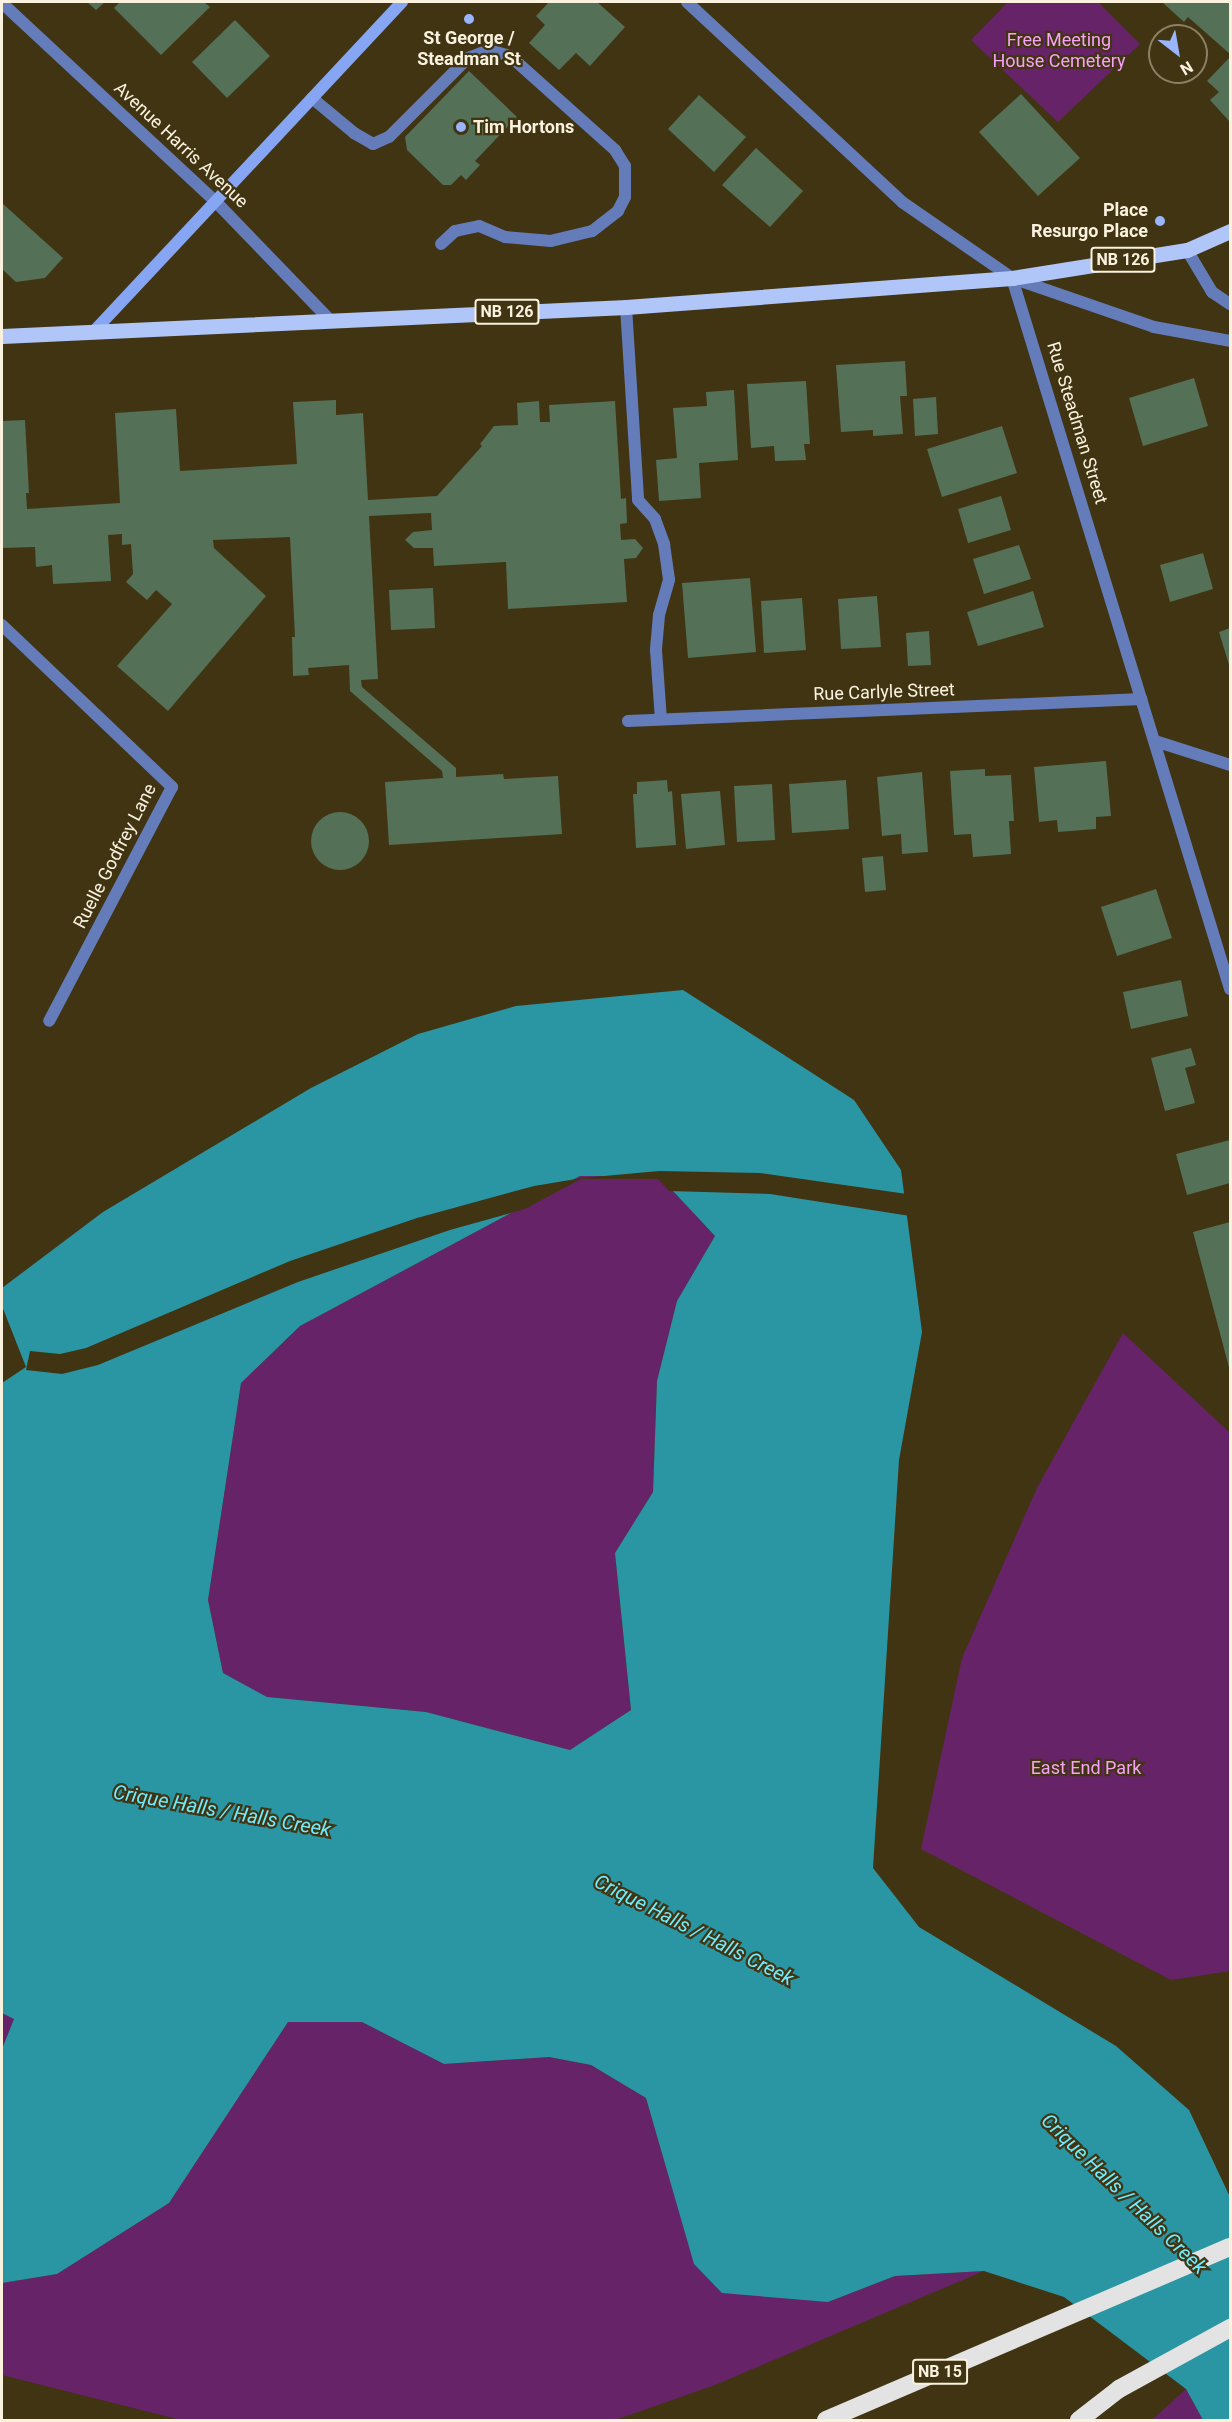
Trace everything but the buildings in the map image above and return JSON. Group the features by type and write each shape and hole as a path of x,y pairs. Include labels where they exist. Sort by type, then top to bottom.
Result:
{"highway":[{"name":"NB 15","path":"826,2421 1230,2247"},
{"path":"1078,2421 1119,2389 1230,2328"}],"main road":[{"path":"96,329 402,2"},
{"name":"NB 126","path":"2,336 96,329 626,307 1012,278 1187,250 1230,231"}],"street":[{"path":"687,2 902,202 1012,278 1154,327 1230,341"},
{"name":"Avenue Harris Avenue","path":"2,3 216,201 330,320"},
{"path":"312,98 354,133 373,144 389,137 468,58 489,50 510,56 615,150 624,166 624,197 618,211 592,231 551,241 506,237 479,226 455,231 441,244"},
{"path":"1187,250 1212,292 1230,304"},
{"name":"Rue Steadman Street","path":"1012,278 1230,989"},
{"path":"626,307 638,500 655,519 664,544 669,580 659,615 656,650 661,719"},
{"name":"Ruelle Godfrey Lane","path":"2,624 172,787 49,1021"},
{"name":"Rue Carlyle Street","path":"628,721 1142,699"},
{"path":"1155,741 1230,765"}],"green space":[{"name":"Free Meeting House Cemetery","path":"1008,2 1098,2 1140,44 1058,122 971,40"},
{"path":"580,1176 659,1176 715,1236 677,1301 657,1381 653,1492 615,1553 631,1710 570,1750 426,1712 267,1697 223,1673 208,1600 241,1383 300,1326"},
{"name":"East End Park","path":"1123,1333 1230,1433 1230,1971 1171,1980 921,1849 962,1658 1037,1488"},
{"path":"2,2013 15,2019 2,2049"},
{"path":"288,2022 362,2022 444,2064 548,2057 591,2065 646,2098 694,2263 828,2302 895,2276 984,2271 715,2385 615,2420 181,2420 2,2375 2,2283 57,2274 169,2203"},
{"path":"1186,2389 1203,2420 1152,2420"}],"water":[{"name":"Crique Halls / Halls Creek","path":"683,990 854,1100 901,1170 922,1332 899,1460 873,1868 919,1927 1116,2046 1189,2110 1230,2197 1230,2420 1203,2420 1186,2389 1064,2297 984,2271 895,2276 828,2302 722,2293 694,2264 646,2098 591,2065 549,2057 444,2064 362,2022 288,2022 169,2203 57,2274 2,2283 2,2049 14,2019 2,2013 2,1383 26,1367 2,1306 2,1288 103,1212 311,1088 418,1034 516,1006","holes":["580,1176 659,1176 715,1236 677,1301 657,1381 653,1492 615,1553 631,1710 570,1750 426,1712 267,1697 223,1673 208,1600 241,1383 300,1326"]}],"pier":[{"path":"659,1171 760,1173 907,1194 910,1216 770,1194 669,1191 658,1179 581,1179 525,1209 450,1230 298,1282 98,1365 62,1374 26,1370 30,1351 60,1354 86,1348 290,1261 417,1218 534,1186 582,1178"}],"place":[{"name":"St George / Steadman St","path":"469,19"},
{"name":"Tim Hortons","path":"461,127"},
{"name":"Place Resurgo Place","path":"1160,221"}]}
